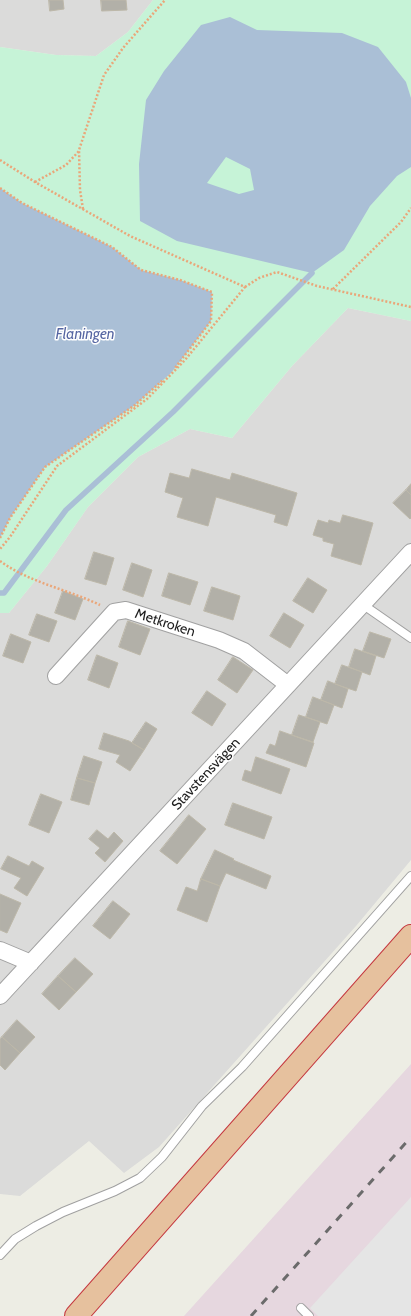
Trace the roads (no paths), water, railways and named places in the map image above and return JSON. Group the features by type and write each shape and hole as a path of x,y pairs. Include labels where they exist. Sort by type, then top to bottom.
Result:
{"highway":[{"path":"76,1316 411,936"}],"street":[{"name":"Stavstensvägen","path":"0,996 411,552"},
{"name":"Metkroken","path":"56,676 114,612 126,610 219,640 244,651 288,685"},
{"path":"0,950 31,963"}],"lane":[{"path":"362,604 411,638"},
{"path":"0,1255 15,1239 36,1226 63,1212 114,1191 140,1178 162,1157 202,1106 242,1067 411,876"},
{"path":"301,1308 310,1316"}],"water":[{"path":"230,17 257,30 342,33 378,47 406,82 411,98 411,167 397,176 370,206 344,250 312,273 177,241 140,221 139,164 146,100 164,71 201,25","holes":["226,157 250,169 254,190 239,194 207,183"]},
{"name":"Flaningen","path":"0,188 22,203 112,247 141,270 180,280 212,292 211,321 171,373 135,405 45,467 10,518 0,538"}],"waterway":[{"path":"0,593 4,593 66,510 173,412 312,273"}],"railway":[{"path":"251,1316 411,1137"}]}
